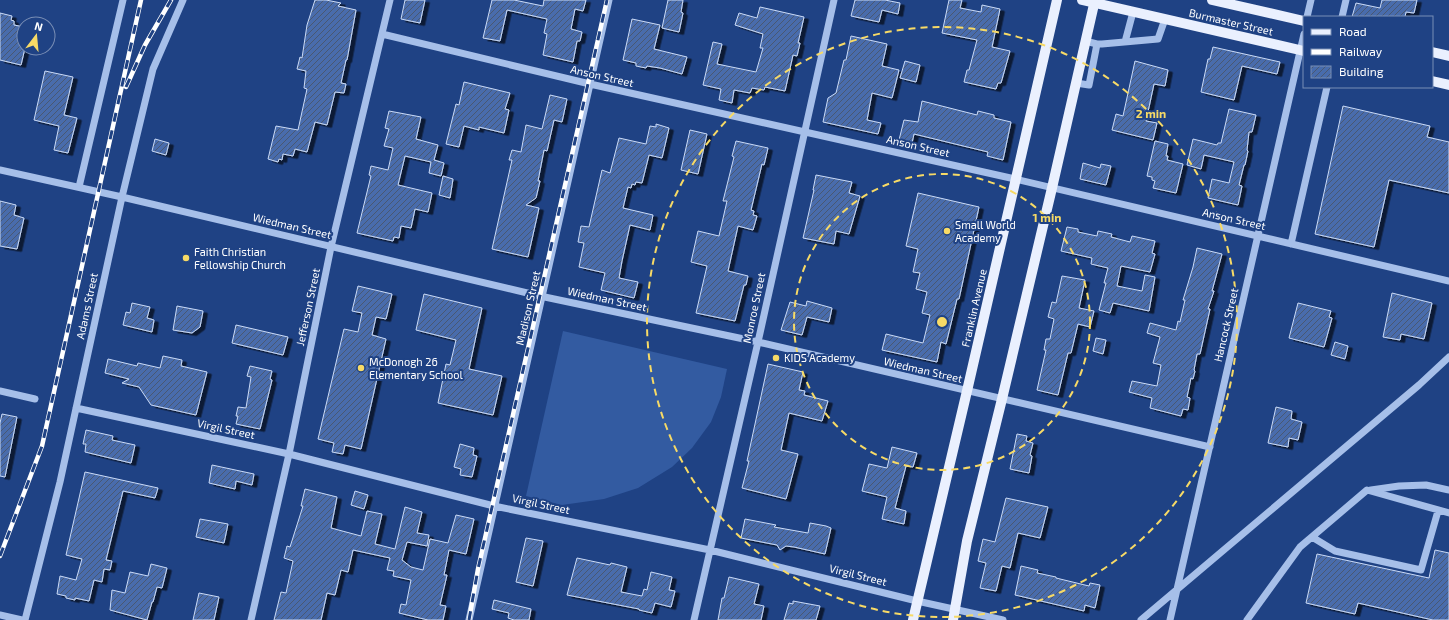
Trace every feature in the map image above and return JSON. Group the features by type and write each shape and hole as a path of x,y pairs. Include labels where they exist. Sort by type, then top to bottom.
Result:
{"main road":[{"name":"Franklin Avenue","path":"913,620 1057,0"},
{"name":"Burmaster Street","path":"1082,0 1094,1 1133,12 1302,51"},
{"name":"Burmaster Street","path":"1212,0 1303,21"},
{"path":"952,620 967,541 1052,188 1094,1"},
{"path":"1433,52 1449,56"},
{"path":"1433,81 1449,85"}],"street":[{"path":"79,187 123,0"},
{"name":"Adams Street","path":"23,620 60,482 122,197 153,69 183,0"},
{"name":"Jefferson Street","path":"251,620 289,454 332,247 390,0"},
{"name":"Madison Street","path":"468,620 609,0"},
{"name":"Monroe Street","path":"694,620 834,0"},
{"path":"1307,16 1311,0"},
{"path":"1342,16 1346,0"},
{"path":"1125,42 1133,12"},
{"path":"1085,42 1097,44 1158,38 1164,19"},
{"name":"Anson Street","path":"382,34 590,84 1015,179 1449,281"},
{"path":"1076,83 1088,85 1097,44"},
{"name":"Hancock Street","path":"1170,620 1302,51"},
{"path":"1291,244 1327,88"},
{"name":"Wiedman Street","path":"0,170 79,187 542,296 758,342 1210,447"},
{"path":"1141,620 1419,385 1449,357"},
{"path":"0,391 35,399"},
{"name":"Virgil Street","path":"76,408 289,454 495,506 710,550 1003,620"},
{"path":"1247,620 1300,547 1367,490 1399,486 1426,485 1449,490"},
{"path":"1367,490 1449,513"},
{"path":"1312,537 1334,551 1421,570 1438,511"},
{"path":"0,615 23,620"}],"shaded area":[{"path":"563,331 727,369 721,397 711,422 692,448 672,467 638,488 604,499 562,505 526,496"}],"building":[{"path":"315,0 326,0 341,3 338,6 356,10 347,60 341,83 346,84 344,93 335,92 327,125 315,122 307,152 295,149 293,156 283,154 282,160 279,159 278,162 268,159 276,126 298,130 307,89 304,88 306,71 297,69 300,57 302,58 307,25"},
{"path":"405,0 425,0 420,23 401,19"},
{"path":"492,0 514,0 543,6 544,0 586,0 583,11 575,9 571,29 582,32 580,41 577,41 573,62 543,55 547,34 544,33 547,19 507,10 500,41 483,38"},
{"path":"668,0 683,0 681,12 683,13 679,32 662,28"},
{"path":"855,0 885,0 900,3 898,14 882,10 879,22 851,16"},
{"path":"949,0 962,0 960,8 981,12 982,5 1000,9 992,47 1010,51 1001,83 998,83 996,89 964,82 967,70 969,70 977,40 942,33"},
{"path":"1382,0 1417,0 1414,13 1406,12 1405,16 1352,16 1356,3 1380,8"},
{"path":"760,7 804,17 798,43 800,43 797,56 793,55 785,91 765,87 764,90 752,88 750,93 734,90 732,103 719,100 721,89 703,85 713,42 722,44 717,64 756,72 763,48 760,48 763,34 735,25 739,13 757,18"},
{"path":"0,13 12,16 11,20 14,21 14,25 16,25 16,56 23,56 21,65 0,60"},
{"path":"632,19 660,25 654,49 687,57 682,74 660,68 636,66 636,63 623,60"},
{"path":"851,36 887,44 882,66 899,70 892,98 872,93 867,120 881,123 878,134 823,122 828,98 836,93 844,60 846,60"},
{"path":"1213,47 1280,62 1277,74 1242,66 1234,100 1201,92 1208,59 1210,59"},
{"path":"905,61 920,65 916,82 900,78"},
{"path":"1135,61 1168,70 1165,86 1154,84 1146,121 1157,123 1153,140 1112,130 1116,114 1123,116"},
{"path":"45,71 73,77 64,115 77,118 68,153 54,150 59,126 34,120"},
{"path":"464,82 510,93 505,109 509,110 504,133 479,127 479,130 464,126 459,147 446,144 456,104 459,105"},
{"path":"550,95 567,99 562,122 554,120 547,151 544,150 536,198 526,205 539,208 528,257 492,249 512,160 509,160 512,150 521,152 526,125 542,129"},
{"path":"922,101 977,115 978,111 994,115 994,118 1011,122 1003,160 987,156 988,152 914,134 912,143 899,140 904,120 918,122"},
{"path":"1343,106 1430,126 1427,137 1449,142 1449,193 1389,180 1374,247 1315,234"},
{"path":"1229,109 1256,115 1252,132 1249,132 1248,151 1239,185 1242,186 1238,205 1208,198 1212,179 1229,183 1234,162 1204,155 1201,169 1187,165 1193,139 1217,145 1218,143 1221,143"},
{"path":"389,111 421,117 416,139 438,145 434,160 444,163 441,176 429,173 431,162 405,156 398,185 432,193 428,212 415,209 411,228 401,226 399,238 394,237 393,241 357,233 371,176 369,175 371,166 388,170 393,148 384,146 389,129 385,128"},
{"path":"656,124 669,128 662,158 649,155 642,183 636,182 635,185 632,184 631,188 628,187 623,208 653,215 650,230 630,225 619,278 638,282 634,298 601,290 605,273 579,267 584,243 578,242 581,226 589,227 602,170 610,173 619,138 646,144 650,126 656,127"},
{"path":"690,130 707,134 698,174 681,170"},
{"path":"155,139 169,143 166,155 152,151"},
{"path":"736,141 768,148 764,165 762,164 751,210 754,211 753,215 757,216 753,230 738,226 728,271 748,276 746,285 744,285 735,321 696,313 707,266 691,262 698,231 719,236 727,201 723,201 734,157 732,156"},
{"path":"1155,141 1168,144 1166,156 1168,156 1167,160 1183,164 1176,193 1153,188 1155,181 1152,180 1152,177 1147,176"},
{"path":"1083,163 1100,168 1101,164 1111,166 1106,185 1080,179"},
{"path":"816,175 852,182 849,193 860,196 849,234 836,231 834,244 803,238"},
{"path":"443,176 453,179 450,198 439,195"},
{"path":"918,193 979,207 959,299 957,299 946,344 941,342 937,362 882,350 886,334 923,343 930,315 922,313 927,292 916,289 920,273 913,272 918,249 906,246"},
{"path":"0,201 16,205 14,215 24,218 17,249 0,246"},
{"path":"1067,227 1078,229 1078,232 1097,236 1098,231 1112,234 1111,237 1130,242 1132,236 1155,241 1152,253 1155,254 1150,272 1121,266 1117,286 1142,291 1145,275 1155,277 1149,311 1113,303 1110,313 1099,310 1108,268 1091,264 1092,258 1061,251"},
{"path":"1197,248 1222,254 1212,291 1214,291 1208,309 1210,309 1200,354 1197,354 1193,379 1191,378 1187,397 1190,398 1188,410 1183,409 1181,416 1150,408 1152,398 1129,392 1132,381 1157,386 1161,365 1153,363 1160,337 1147,333 1150,323 1176,330 1178,321 1180,322 1185,300 1183,300"},
{"path":"1062,276 1085,280 1079,308 1094,311 1090,327 1078,324 1071,353 1068,353 1058,395 1037,390 1046,350 1044,350 1046,339 1050,339 1054,319 1048,317 1052,302 1056,303"},
{"path":"358,286 392,294 386,319 376,317 372,335 386,339 361,449 345,445 343,454 332,452 334,443 318,439 344,329 358,332 362,313 352,311"},
{"path":"1392,293 1432,303 1424,339 1401,334 1400,340 1383,337"},
{"path":"424,294 482,308 469,369 502,376 493,415 438,403 446,364 450,365 456,340 416,330"},
{"path":"807,301 832,308 829,322 807,317 802,335 781,330 790,302 806,306"},
{"path":"132,303 150,307 147,318 154,320 152,332 123,325 126,312 130,313"},
{"path":"1298,303 1331,311 1329,317 1332,318 1324,347 1289,338"},
{"path":"177,306 203,311 200,327 192,333 173,330"},
{"path":"236,325 288,337 283,355 232,343"},
{"path":"1096,338 1106,340 1103,354 1093,351"},
{"path":"1335,342 1348,346 1345,359 1331,355"},
{"path":"163,356 182,360 181,366 207,372 196,415 151,405 139,387 122,383 129,379 105,373 108,359 137,366 138,363 160,368"},
{"path":"768,364 803,372 799,390 805,391 804,395 828,401 822,421 789,413 781,450 798,454 786,499 742,488 749,461 747,461"},
{"path":"250,366 272,371 270,379 272,380 260,429 236,424 238,407 246,408 251,377 247,376"},
{"path":"1276,407 1292,411 1291,419 1302,422 1298,440 1289,438 1288,447 1268,443"},
{"path":"2,414 17,417 5,477 0,476 0,423"},
{"path":"86,430 113,436 112,440 135,445 131,463 85,452 86,444 83,444"},
{"path":"1017,434 1027,436 1026,441 1033,443 1030,455 1032,456 1029,473 1010,469"},
{"path":"460,444 474,448 473,455 477,456 472,477 460,475 461,469 454,467"},
{"path":"892,447 917,453 913,467 906,466 895,508 906,511 904,524 882,519 887,497 862,491 869,464 887,468"},
{"path":"212,465 254,474 252,485 236,481 235,489 209,483"},
{"path":"85,472 158,488 155,498 123,491 106,560 112,561 110,570 104,569 102,582 94,580 89,601 75,598 75,600 57,594 60,576 76,580 82,559 66,555"},
{"path":"305,489 337,497 331,528 361,536 367,511 382,514 375,544 395,549 405,507 422,512 417,533 429,535 427,546 407,542 402,560 411,567 423,570 430,539 448,543 456,515 474,519 466,554 449,550 444,575 447,575 440,605 446,606 443,620 428,620 399,613 401,604 406,605 411,580 393,576 394,571 387,570 390,558 353,550 348,572 341,570 335,595 327,593 321,620 274,620 281,592 286,593 293,561 284,558 287,546 290,547 303,506 301,506"},
{"path":"355,491 368,495 364,509 351,505"},
{"path":"1006,498 1048,507 1040,538 1018,533 1010,568 1002,566 996,591 980,588 986,563 978,561 983,539 995,542"},
{"path":"200,519 228,524 224,543 196,537"},
{"path":"745,519 776,525 774,527 808,533 810,523 831,528 825,554 786,546 780,550 777,545 741,538"},
{"path":"526,538 543,541 533,586 516,582"},
{"path":"1435,550 1449,553 1449,620 1433,620 1358,603 1355,614 1306,603 1317,554 1429,578"},
{"path":"577,558 627,567 621,592 642,596 644,589 647,590 651,572 672,577 669,590 675,591 671,607 655,603 652,613 639,609 567,595"},
{"path":"151,564 167,568 162,588 157,587 147,620 110,610 112,590 125,593 130,572 148,576"},
{"path":"1021,566 1038,570 1037,573 1089,586 1090,583 1100,585 1095,608 1085,605 1084,611 1015,595"},
{"path":"729,577 759,584 754,604 764,606 761,620 718,620 722,598 724,598"},
{"path":"199,593 219,597 214,620 193,620"},
{"path":"494,600 531,609 529,620 514,620 508,618 509,613 492,609"},
{"path":"793,601 820,606 816,620 784,620 789,603 793,604"}],"railway":[{"path":"0,556 42,446 141,0"},
{"path":"126,87 145,45 171,0"},
{"path":"469,620 478,569 607,0"}],"place":[{"name":"Small World Academy","path":"947,231"},
{"name":"Faith Christian Fellowship Church","path":"186,258"},
{"name":"KIDS Academy","path":"776,358"},
{"name":"McDonogh 26 Elementary School","path":"361,368"}]}
